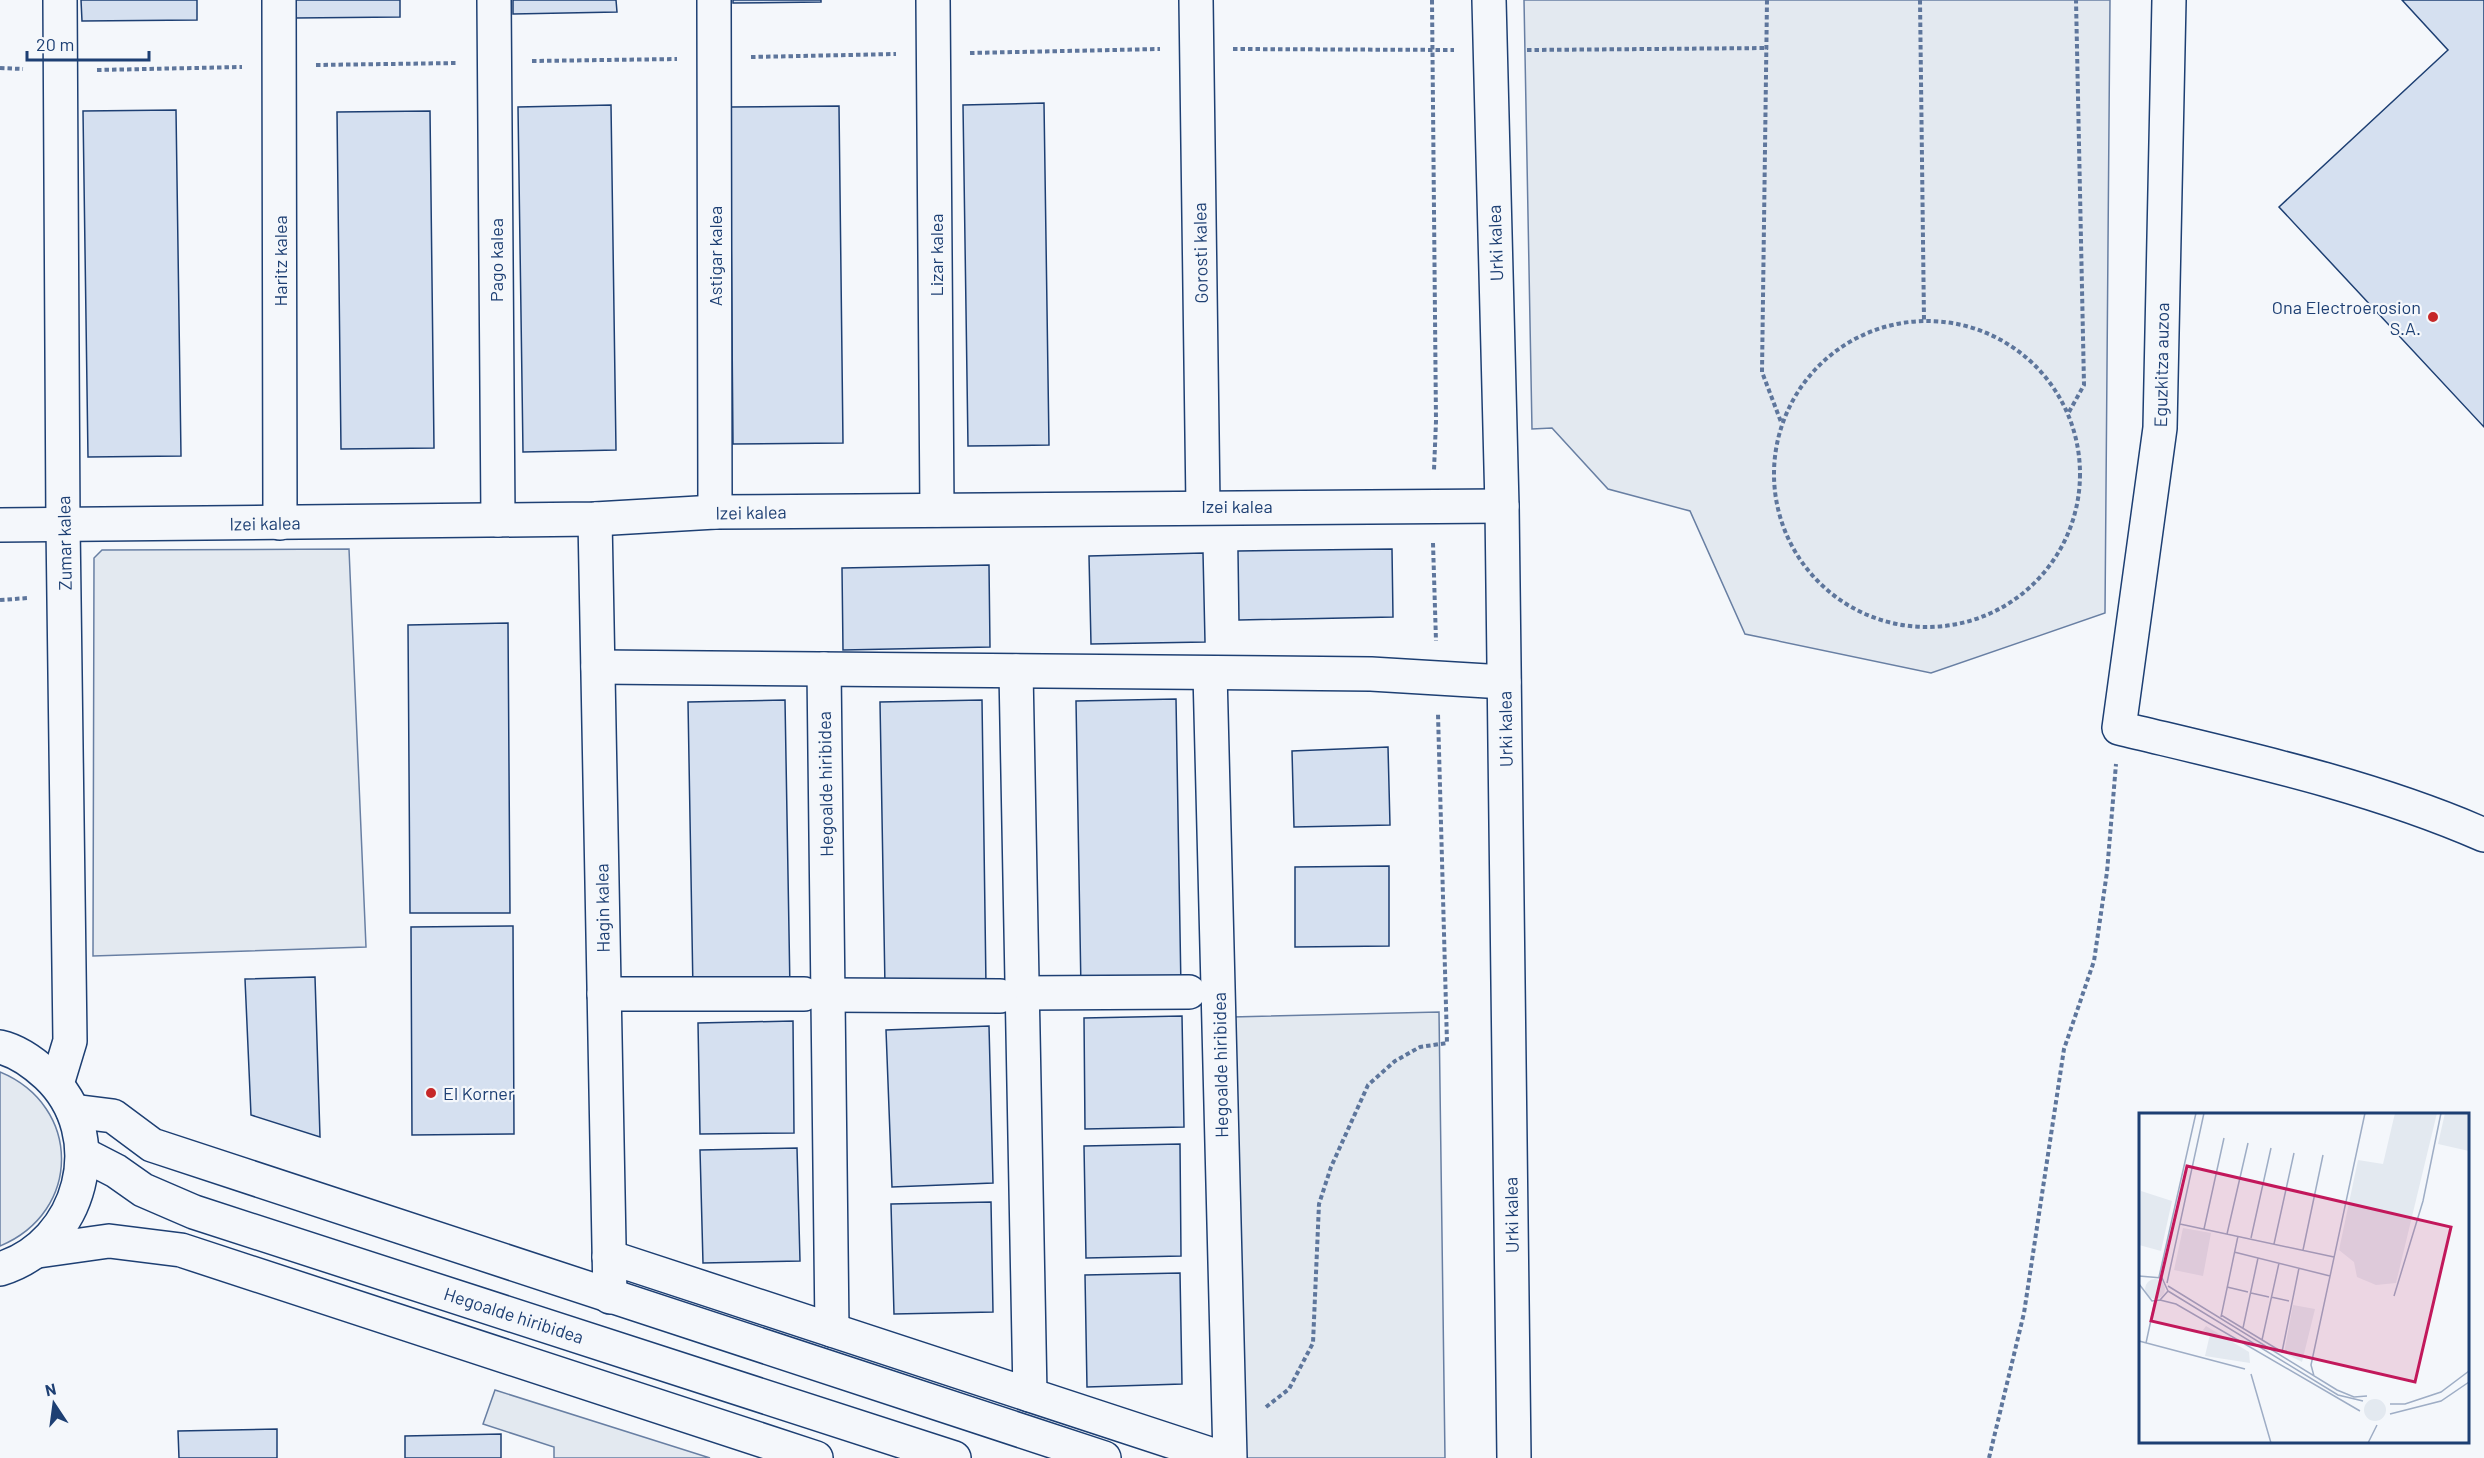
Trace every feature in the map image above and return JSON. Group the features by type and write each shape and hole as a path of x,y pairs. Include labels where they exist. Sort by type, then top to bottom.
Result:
{"street":[{"name":"Zumar kalea","path":"60,0 69,1041 65,1098"},
{"name":"Haritz kalea","path":"279,0 280,522"},
{"name":"Pago kalea","path":"494,0 498,520"},
{"name":"Astigar kalea","path":"714,0 715,512"},
{"name":"Lizar kalea","path":"933,0 938,510"},
{"name":"Gorosti kalea","path":"1196,0 1203,506"},
{"name":"Urki kalea","path":"1489,0 1502,506 1514,1458"},
{"name":"Eguzkitza auzoa","path":"2118,728 2160,428 2169,0"},
{"name":"Izei kalea","path":"0,525 595,519 715,512 1203,506 1502,506"},
{"name":"Hagin kalea","path":"595,519 610,1297"},
{"path":"598,667 1371,674 1504,682"},
{"name":"Hegoalde hiribidea","path":"824,669 816,995 832,1330"},
{"path":"1016,671 1011,995 1030,1395"},
{"name":"Hegoalde hiribidea","path":"1210,673 1230,1458"},
{"path":"2118,728 2286,769 2450,820 2484,835"},
{"path":"604,994 1011,995 1189,992"},
{"path":"0,1047 34,1063 65,1098 81,1132 83,1154 79,1191 63,1224 38,1251 14,1265 0,1269"},
{"path":"65,1098 113,1116 152,1145 1104,1458"},
{"name":"Hegoalde hiribidea","path":"83,1154 116,1171 143,1190 194,1212 954,1458"},
{"path":"38,1251 109,1241 181,1250 816,1458"},
{"path":"609,1257 1222,1458"}],"path":[{"path":"1261,1410 1289,1389 1313,1343 1319,1204 1331,1167 1368,1085 1395,1061 1420,1047 1447,1043 1431,505 1436,421 1432,0"},
{"path":"1767,0 1762,372 1782,423"},
{"path":"1920,0 1924,320"},
{"path":"2069,412 2084,385 2076,0"},
{"path":"0,68 61,70 1197,49 1489,51 1768,48"},
{"path":"1924,320 1970,326 2011,344 2045,374 2069,412 2082,460 2078,510 2059,556 2026,594 1982,618 1933,628 1883,622 1838,601 1803,566 1780,521 1773,472 1782,423 1804,382 1837,349 1879,328 1924,320"},
{"path":"1989,1458 2024,1313 2064,1049 2094,961 2107,872 2118,728"}],"shaded area":[{"path":"1524,0 2110,0 2105,613 1931,673 1745,634 1690,511 1608,489 1552,428 1532,429"},
{"path":"349,549 366,947 93,956 94,558 102,550"},
{"path":"1439,1012 1445,1458 1242,1458 1232,1017"},
{"path":"0,1072 27,1088 46,1109 58,1133 62,1159 58,1185 46,1209 27,1230 0,1246"},
{"path":"495,1390 710,1458 554,1458 554,1447 483,1424"}],"building":[{"path":"81,0 197,0 197,20 82,21"},
{"path":"295,0 400,0 400,17 295,18"},
{"path":"513,0 616,0 617,12 513,14"},
{"path":"733,0 821,0 821,2 733,3"},
{"name":"Ona Electroerosion S.A.","path":"2402,0 2484,0 2484,427 2279,207 2448,50"},
{"path":"1044,103 1049,445 968,446 963,105"},
{"path":"611,105 616,450 523,452 518,107"},
{"path":"839,106 843,443 733,444 730,107"},
{"path":"176,110 181,456 88,457 83,111"},
{"path":"430,111 434,448 341,449 337,112"},
{"path":"1392,549 1393,617 1239,620 1238,551"},
{"path":"1203,553 1205,642 1091,644 1089,556"},
{"path":"989,565 990,647 843,650 842,568"},
{"path":"508,623 510,913 410,913 408,625"},
{"path":"1176,699 1181,989 1081,990 1076,701"},
{"path":"785,700 790,990 693,991 688,702"},
{"path":"982,700 986,986 885,987 880,702"},
{"path":"1388,747 1390,825 1294,827 1292,751"},
{"path":"1389,866 1389,946 1295,947 1295,867"},
{"path":"513,926 514,1134 412,1135 411,927"},
{"path":"315,977 320,1137 251,1115 245,979"},
{"path":"1182,1016 1184,1127 1085,1129 1084,1018"},
{"path":"793,1021 794,1133 700,1134 698,1023"},
{"path":"989,1026 993,1183 892,1187 886,1030"},
{"path":"1180,1144 1181,1256 1086,1258 1084,1146"},
{"path":"797,1148 800,1261 703,1263 700,1150"},
{"path":"991,1202 993,1312 894,1314 891,1204"},
{"path":"1180,1273 1182,1384 1087,1387 1085,1275"},
{"path":"277,1429 277,1458 179,1458 178,1431"},
{"path":"501,1434 501,1458 405,1458 405,1436"}],"place":[{"name":"Ona Electroerosion S.A.","path":"2433,317"},
{"name":"El Korner","path":"431,1093"}]}
